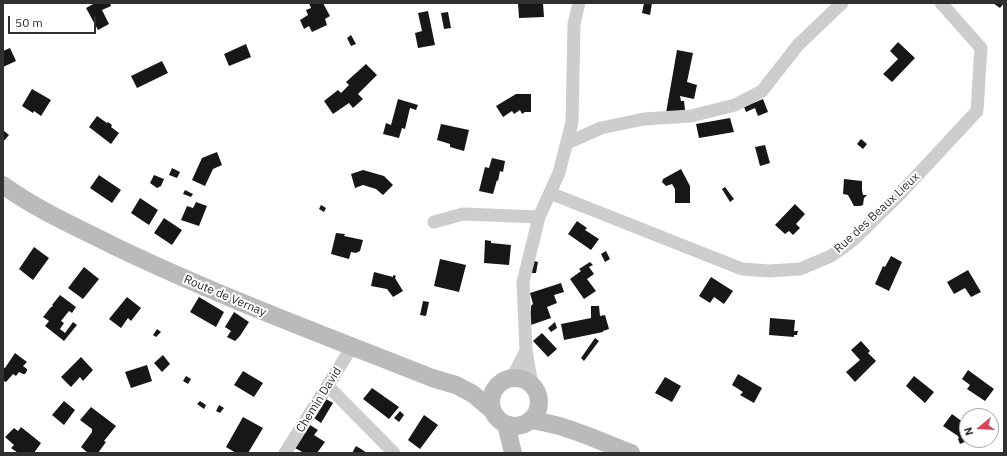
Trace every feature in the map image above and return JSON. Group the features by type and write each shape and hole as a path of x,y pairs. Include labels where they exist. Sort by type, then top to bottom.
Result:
{"street":[{"path":"520,453 527,422 535,415 539,400 534,389 526,351 523,282 538,217 559,173 572,122 574,24 580,3"},
{"path":"567,143 601,128 644,119 691,116 735,105 762,91 798,45 842,3"},
{"name":"Rue des Beaux Lieux","path":"550,193 742,269 769,271 800,269 831,256 852,241 899,195 977,111 981,48 941,3"},
{"name":"Route de Vernay","path":"3,186 64,222 166,271 262,312 432,378 456,385 473,394 493,411"},
{"path":"434,222 463,214 538,217"},
{"name":"Chemin David","path":"285,453 352,347"},
{"path":"509,379 526,351"},
{"path":"585,435 549,408 534,389 524,380 509,379 499,384 494,390 491,404 493,411 496,417 506,424 512,426 527,422 543,422 585,435 631,453"},
{"name":"Route de Vernay","path":"456,385 484,384 509,379"},
{"path":"328,386 394,453"},
{"path":"506,424 513,453"}],"building":[{"path":"95,3 110,3 111,6 102,10 109,24 98,30 86,8"},
{"path":"309,3 323,3 330,16 325,19 327,25 312,32 309,26 304,29 300,20 308,15 306,10 311,8"},
{"path":"518,3 543,3 544,17 519,18"},
{"path":"644,3 652,3 650,15 642,13"},
{"path":"993,3 1004,3 1000,8"},
{"path":"428,11 435,45 418,48 415,33 422,31 418,13"},
{"path":"448,12 451,28 444,29 441,13"},
{"path":"351,35 356,44 351,46 347,38"},
{"path":"898,42 915,58 892,82 883,74 898,59 890,51"},
{"path":"246,44 251,57 229,66 224,54"},
{"path":"10,48 16,61 3,67 3,51"},
{"path":"677,50 693,53 687,82 697,85 694,99 680,96 681,101 684,101 685,110 666,113"},
{"path":"162,61 168,73 137,88 131,76"},
{"path":"366,64 377,75 358,94 363,99 353,108 349,103 333,114 324,101 338,90 341,93 349,85 346,82"},
{"path":"32,89 51,100 41,116 22,106"},
{"path":"516,94 531,94 531,112 525,112 522,114 520,110 514,114 512,111 503,117 496,106"},
{"path":"398,99 418,105 416,110 410,108 405,129 402,128 399,138 383,134 386,123 391,125"},
{"path":"763,99 768,112 758,116 755,108 746,112 744,107"},
{"path":"97,116 112,125 111,127 119,133 111,144 89,127"},
{"path":"730,118 734,132 699,138 696,124"},
{"path":"441,124 469,130 464,151 450,147 450,144 437,140"},
{"path":"3,130 9,135 3,142"},
{"path":"861,139 867,144 863,149 857,144"},
{"path":"765,145 770,163 760,166 755,147"},
{"path":"217,152 222,165 213,169 205,186 192,180 202,158"},
{"path":"492,158 505,161 503,172 500,171 493,194 479,191 485,167 489,168"},
{"path":"172,168 180,172 177,178 169,175"},
{"path":"681,169 690,186 690,203 675,203 675,189 672,184 666,186 662,182 663,179"},
{"path":"363,170 384,176 393,185 383,195 376,189 363,185 355,188 351,174"},
{"path":"99,175 121,190 112,203 90,188"},
{"path":"154,175 164,179 161,186 157,188 150,183"},
{"path":"844,179 862,181 863,195 867,195 864,198 863,205 854,206 848,195 843,194"},
{"path":"725,187 734,199 730,202 722,189"},
{"path":"185,190 193,194 191,197 183,194"},
{"path":"140,198 158,210 149,225 131,213"},
{"path":"196,202 207,206 199,226 181,220 187,206 193,208"},
{"path":"795,204 805,214 796,224 800,228 793,235 789,231 785,234 775,225"},
{"path":"321,205 326,208 324,212 319,209"},
{"path":"164,218 182,230 172,245 154,233"},
{"path":"577,221 587,228 585,230 599,239 591,250 568,234"},
{"path":"336,233 345,234 344,236 363,240 360,251 356,253 351,252 349,259 331,254"},
{"path":"485,240 491,241 491,243 511,245 509,265 484,263"},
{"path":"34,247 49,258 33,280 19,269"},
{"path":"606,251 610,259 605,262 601,254"},
{"path":"891,256 902,262 889,291 875,284 883,266 885,267"},
{"path":"440,259 466,265 459,292 434,286"},
{"path":"534,261 538,262 536,273 530,273"},
{"path":"590,262 593,265 589,267 594,274 587,279 596,291 584,299 570,279 581,271 579,269"},
{"path":"84,267 99,279 83,299 68,288"},
{"path":"968,270 981,292 971,297 965,288 954,294 947,282"},
{"path":"374,272 393,277 393,275 396,276 395,278 403,291 393,297 387,289 371,286"},
{"path":"711,277 733,291 724,304 714,297 710,303 699,296"},
{"path":"561,283 564,292 554,295 557,303 547,307 551,318 531,325 527,312 531,311 531,306 533,304 530,293"},
{"path":"60,295 76,307 72,313 69,311 61,321 64,323 60,329 65,333 73,322 77,325 64,341 45,326 49,321 43,317"},
{"path":"127,297 141,308 131,321 128,318 121,328 109,319"},
{"path":"199,297 224,312 216,327 190,312"},
{"path":"423,301 429,302 426,316 420,315"},
{"path":"591,306 599,306 600,316 605,315 609,329 603,332 564,340 561,324 591,318"},
{"path":"234,312 249,322 235,341 227,337 231,331 225,327"},
{"path":"770,318 795,320 794,331 798,331 797,335 794,335 794,337 769,335"},
{"path":"555,322 557,328 551,332 548,328"},
{"path":"157,329 161,332 156,337 153,335"},
{"path":"542,333 557,349 548,357 533,341"},
{"path":"595,338 599,341 584,361 581,358"},
{"path":"861,341 870,351 868,353 876,361 855,382 846,372 860,360 851,350"},
{"path":"15,353 27,362 23,366 27,369 27,371 25,374 19,372 16,376 13,374 6,382 4,381 3,383 3,367 5,368"},
{"path":"163,355 170,364 162,372 154,363"},
{"path":"81,357 93,370 83,381 80,377 71,387 61,377"},
{"path":"147,365 152,381 131,388 125,372"},
{"path":"968,370 994,389 985,401 967,389 970,385 962,379"},
{"path":"243,371 263,383 254,397 234,385"},
{"path":"738,374 762,388 754,403 740,395 743,392 732,385"},
{"path":"186,376 191,379 188,384 183,381"},
{"path":"914,376 934,392 925,403 906,386"},
{"path":"665,377 681,386 672,402 655,393"},
{"path":"372,388 399,407 389,419 363,399"},
{"path":"326,399 333,403 321,423 314,418"},
{"path":"64,401 75,410 64,425 52,415"},
{"path":"200,401 206,405 204,409 197,404"},
{"path":"219,405 224,408 220,413 216,411"},
{"path":"91,407 116,426 104,441 106,442 98,453 88,453 81,447 92,432 92,429 80,420"},
{"path":"400,411 404,415 399,422 394,418"},
{"path":"952,414 959,419 959,438 958,436 943,426"},
{"path":"424,415 438,425 420,449 408,440"},
{"path":"243,417 263,428 248,453 236,453 226,447"},
{"path":"310,425 318,430 314,435 325,442 317,453 304,453 295,448"},
{"path":"21,427 41,443 34,453 18,453 11,448 14,445 5,437 14,428 18,431"},
{"path":"356,446 361,449 367,453 352,453"}]}
